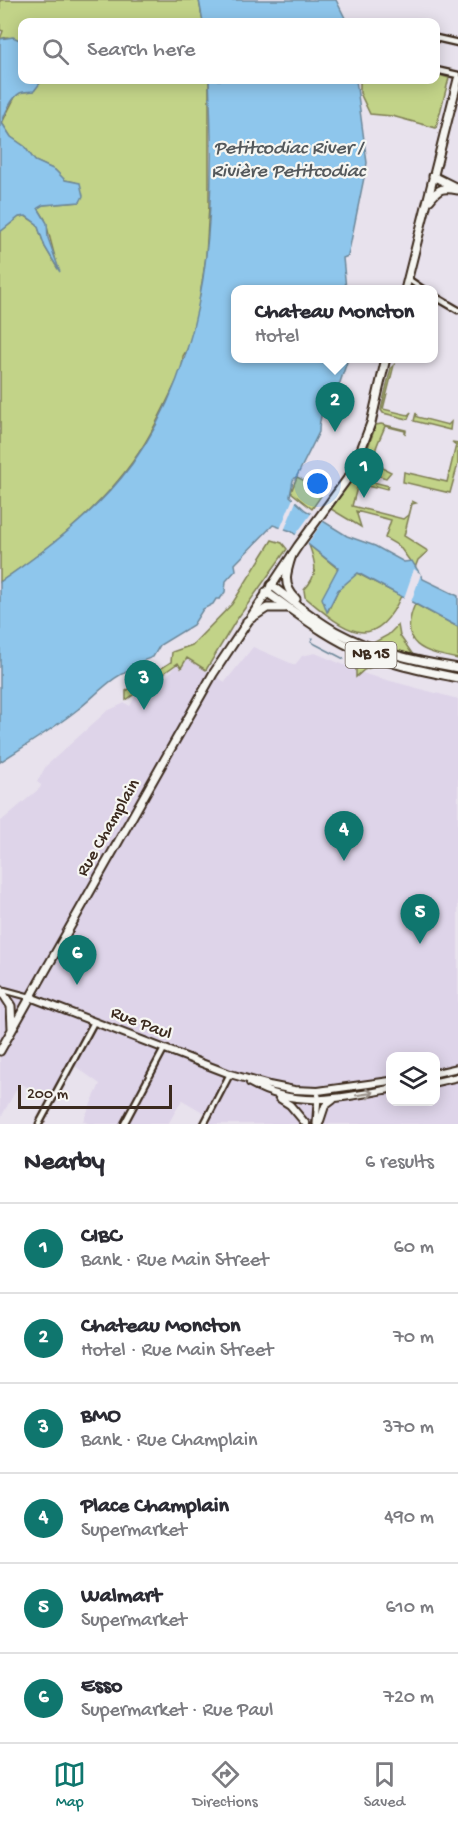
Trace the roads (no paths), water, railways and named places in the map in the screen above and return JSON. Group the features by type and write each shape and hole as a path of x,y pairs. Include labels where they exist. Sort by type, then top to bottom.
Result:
{"main road":[{"path":"406,285 458,77"},
{"path":"433,176 458,190"},
{"path":"426,205 438,189 444,187 458,190"},
{"name":"Rue Champlain","path":"0,1051 27,996 213,674 291,555 353,471 371,423 385,363"},
{"path":"291,555 285,577 287,587 315,618"},
{"name":"NB 15","path":"271,585 335,631 369,646 412,660 458,668"},
{"name":"NB 15","path":"266,592 330,636 360,652 398,665 458,678"},
{"path":"247,621 267,608 279,606 293,611"},
{"path":"0,989 11,1006 12,1030"},
{"name":"Rue Paul","path":"27,996 242,1079"},
{"path":"440,1072 458,1068"},
{"path":"440,1081 458,1077"},
{"path":"242,1079 294,1090 318,1091 386,1082"},
{"path":"242,1079 290,1105 306,1124"},
{"path":"276,1096 318,1101 386,1090"},
{"path":"318,1124 325,1106 339,1098"}],"street":[{"path":"440,39 458,43"},
{"path":"440,72 458,77"},
{"path":"408,279 417,285"},
{"path":"438,298 458,310"},
{"path":"0,989 27,996"},
{"path":"39,1124 94,1022"},
{"path":"124,1124 164,1049"},
{"path":"204,1124 230,1074"},
{"path":"318,1091 318,1124"}],"water":[{"path":"199,0 336,0 345,18 202,18"},
{"path":"13,37 18,39 18,84 39,84 34,91 20,93 14,98 2,123 11,137 24,146 35,161 55,170 65,180 80,183 83,196 80,202 43,205 38,208 47,223 48,238 60,272 45,247 37,224 26,216 19,217 0,232 0,39"},
{"name":"Petitcodiac River / Rivière Petitcodiac","path":"209,84 357,84 367,163 348,256 343,258 346,285 231,285 231,363 347,363 335,397 327,403 321,417 319,432 293,480 290,496 305,510 347,536 375,546 404,562 412,561 423,579 458,596 458,627 358,573 338,590 327,612 322,598 338,568 291,531 273,525 235,564 236,570 226,581 225,592 220,599 216,599 213,604 203,609 193,625 160,645 153,657 142,661 138,669 114,679 68,717 0,762 0,582 71,528 104,498 132,464 158,421 178,376 193,329 203,280 209,230 211,130"}],"waterway":[{"path":"313,638 311,641 315,644 344,659"}],"place":[{"name":"Chateau Moncton","path":"335,432"},
{"name":"CIBC","path":"364,498"},
{"name":"BMO","path":"144,710"},
{"name":"Place Champlain","path":"344,861"},
{"name":"Walmart","path":"420,944"},
{"name":"Esso","path":"77,985"}]}
